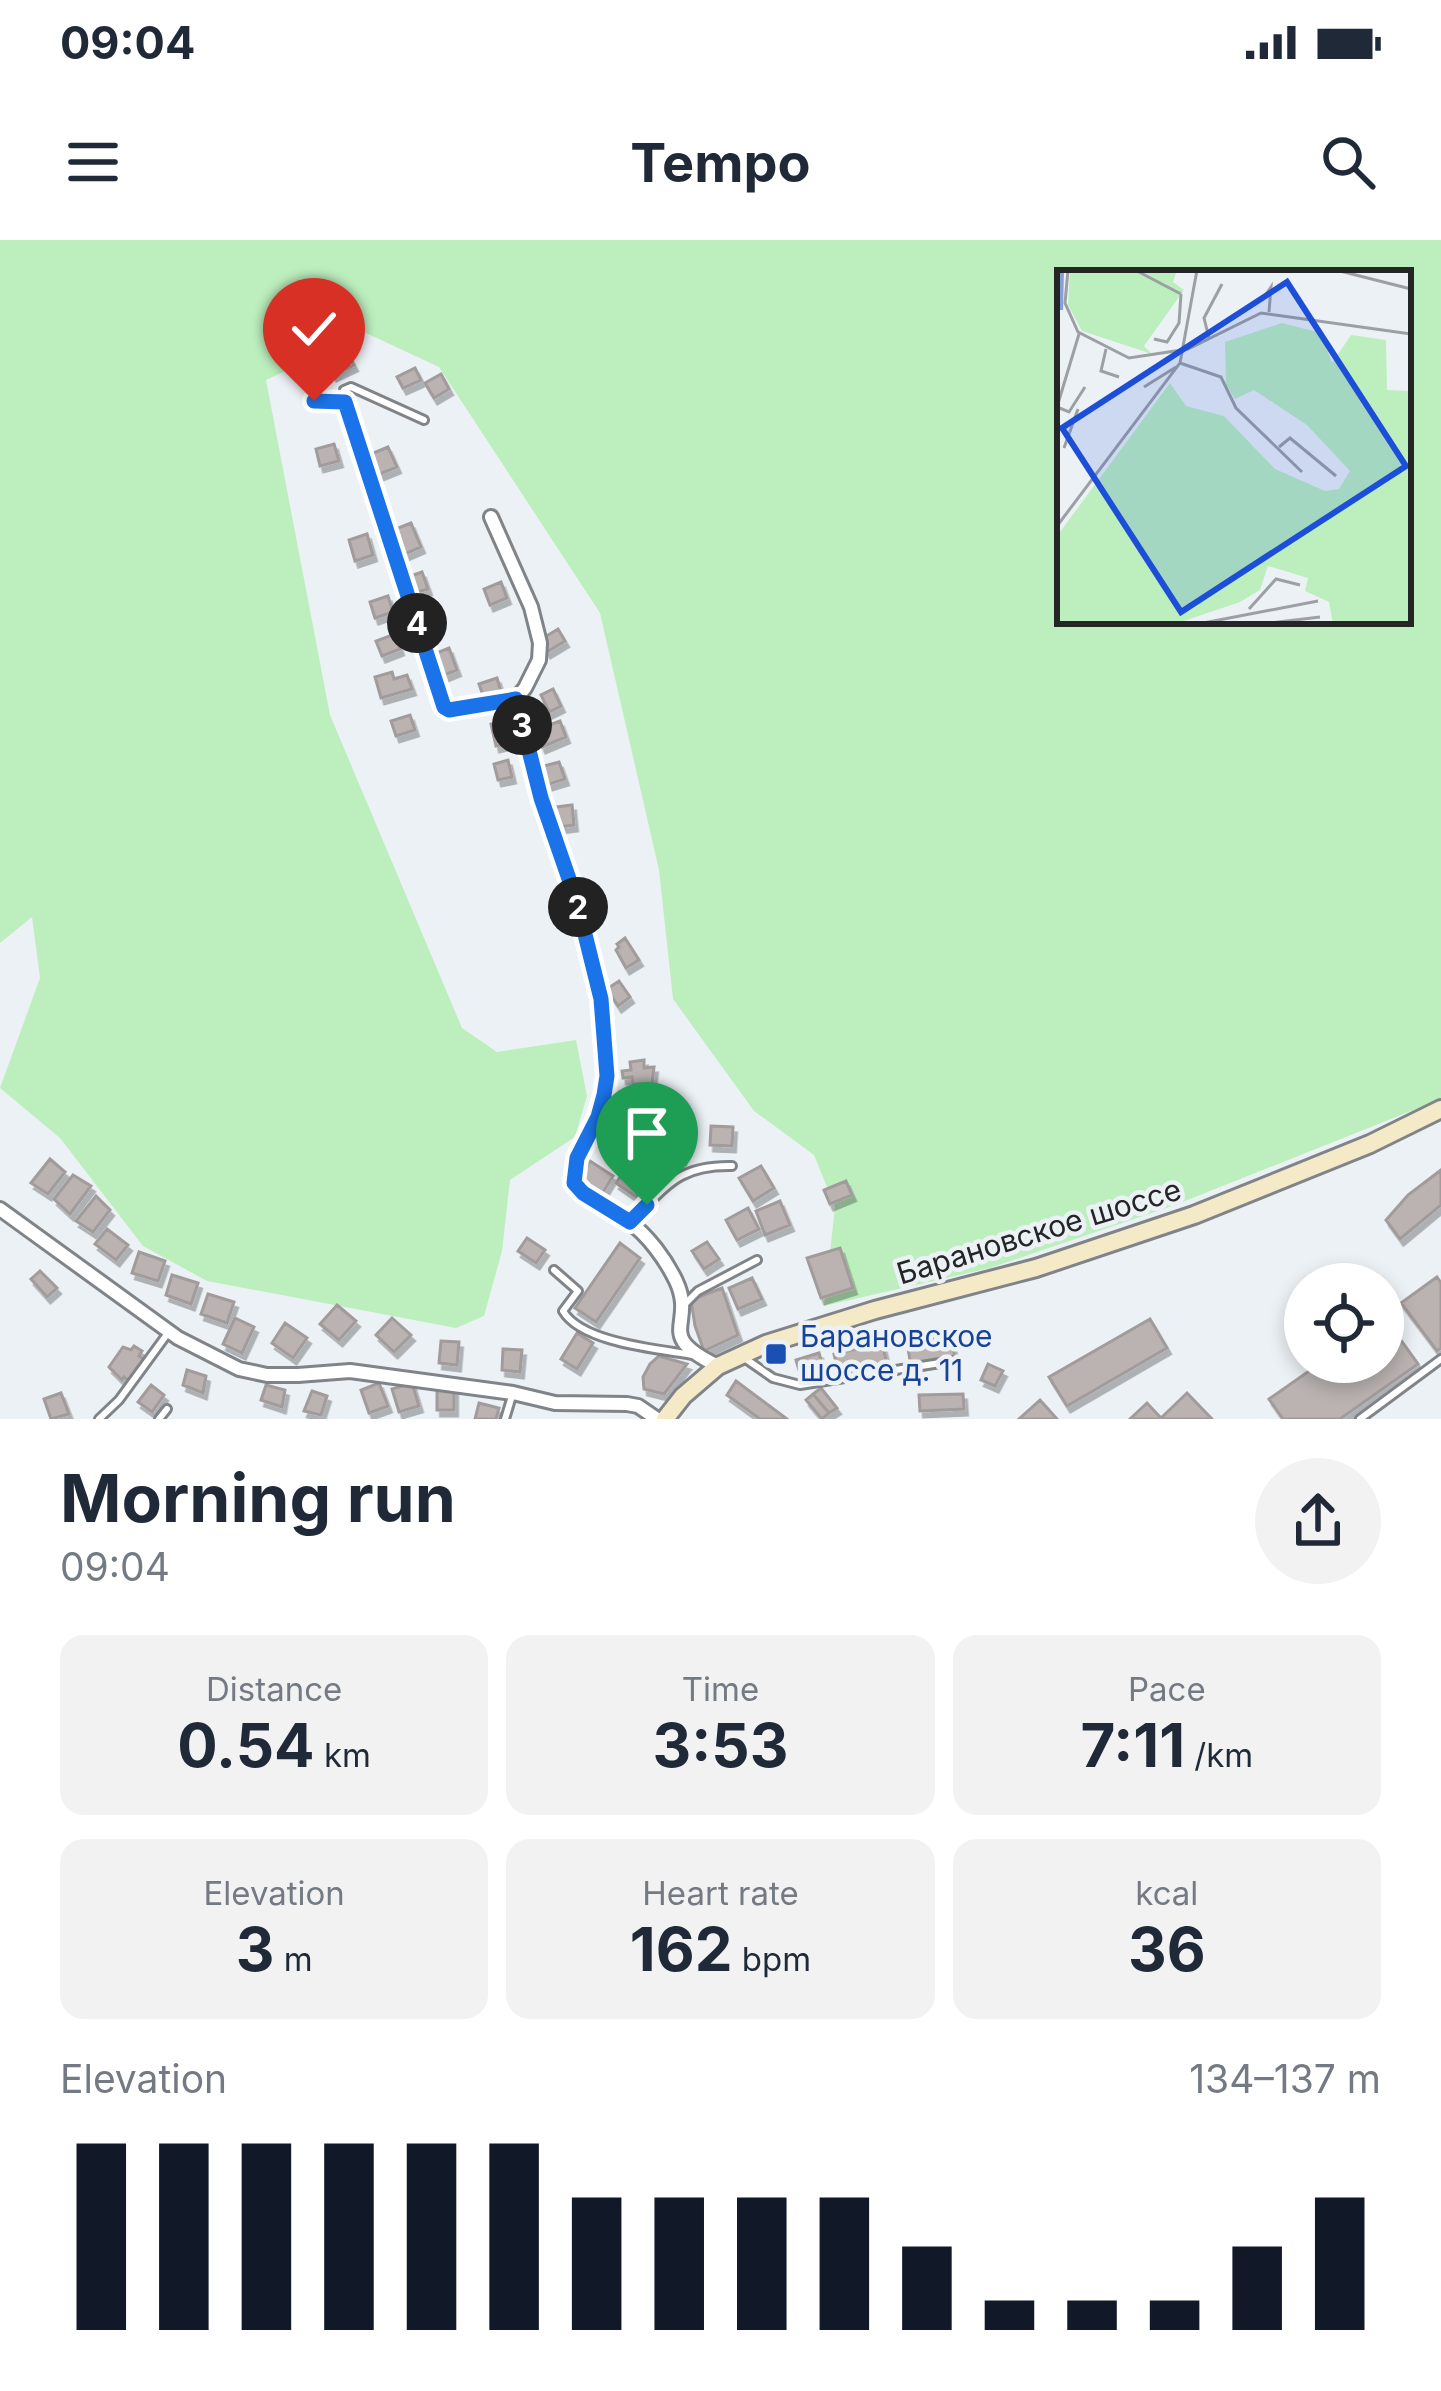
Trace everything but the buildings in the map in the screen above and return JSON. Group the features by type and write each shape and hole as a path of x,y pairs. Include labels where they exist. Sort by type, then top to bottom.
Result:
{"main road":[{"name":"Барановское шоссе","path":"661,1419 718,1366 740,1354 875,1310 1036,1268 1194,1215 1370,1144 1441,1109"}],"street":[{"path":"345,402 444,707 449,710 516,699 535,672 540,643 531,607 491,518"},
{"path":"516,699 601,999 604,1095 577,1158 574,1183 630,1222 661,1256 678,1284 683,1305 679,1327 687,1348 718,1366"},
{"name":"Барановское шоссе","path":"0,1208 169,1332 238,1369 267,1375 350,1371 574,1405 627,1404 661,1419"}],"lane":[{"path":"314,401 345,402 344,390 351,387 424,420"},
{"path":"630,1222 678,1177 698,1166 733,1166"},
{"path":"683,1305 757,1260"},
{"path":"554,1270 578,1291 563,1311 572,1322 641,1347 697,1355"},
{"path":"99,1419 119,1400 169,1332"},
{"path":"740,1354 773,1378 800,1385 952,1361"},
{"path":"1360,1419 1441,1359"},
{"path":"505,1419 513,1393"},
{"path":"159,1419 166,1409"}],"green space":[{"path":"0,240 1441,240 1441,1099 1175,1205 990,1268 824,1306 835,1207 814,1155 754,1111 673,999 659,870 600,613 439,367 366,333 266,380 330,715 462,1028 497,1052 576,1040 587,1096 575,1137 510,1180 502,1251 484,1316 456,1328 207,1281 143,1246 60,1138 0,1088 40,978 32,917 0,943"}],"place":[{"name":"Барановское шоссе д. 11","path":"776,1354"}],"route":[{"path":"314,401 345,402 446,710 516,699 601,999 607,1076 598,1117 577,1158 574,1183 630,1222 647,1205"}]}
